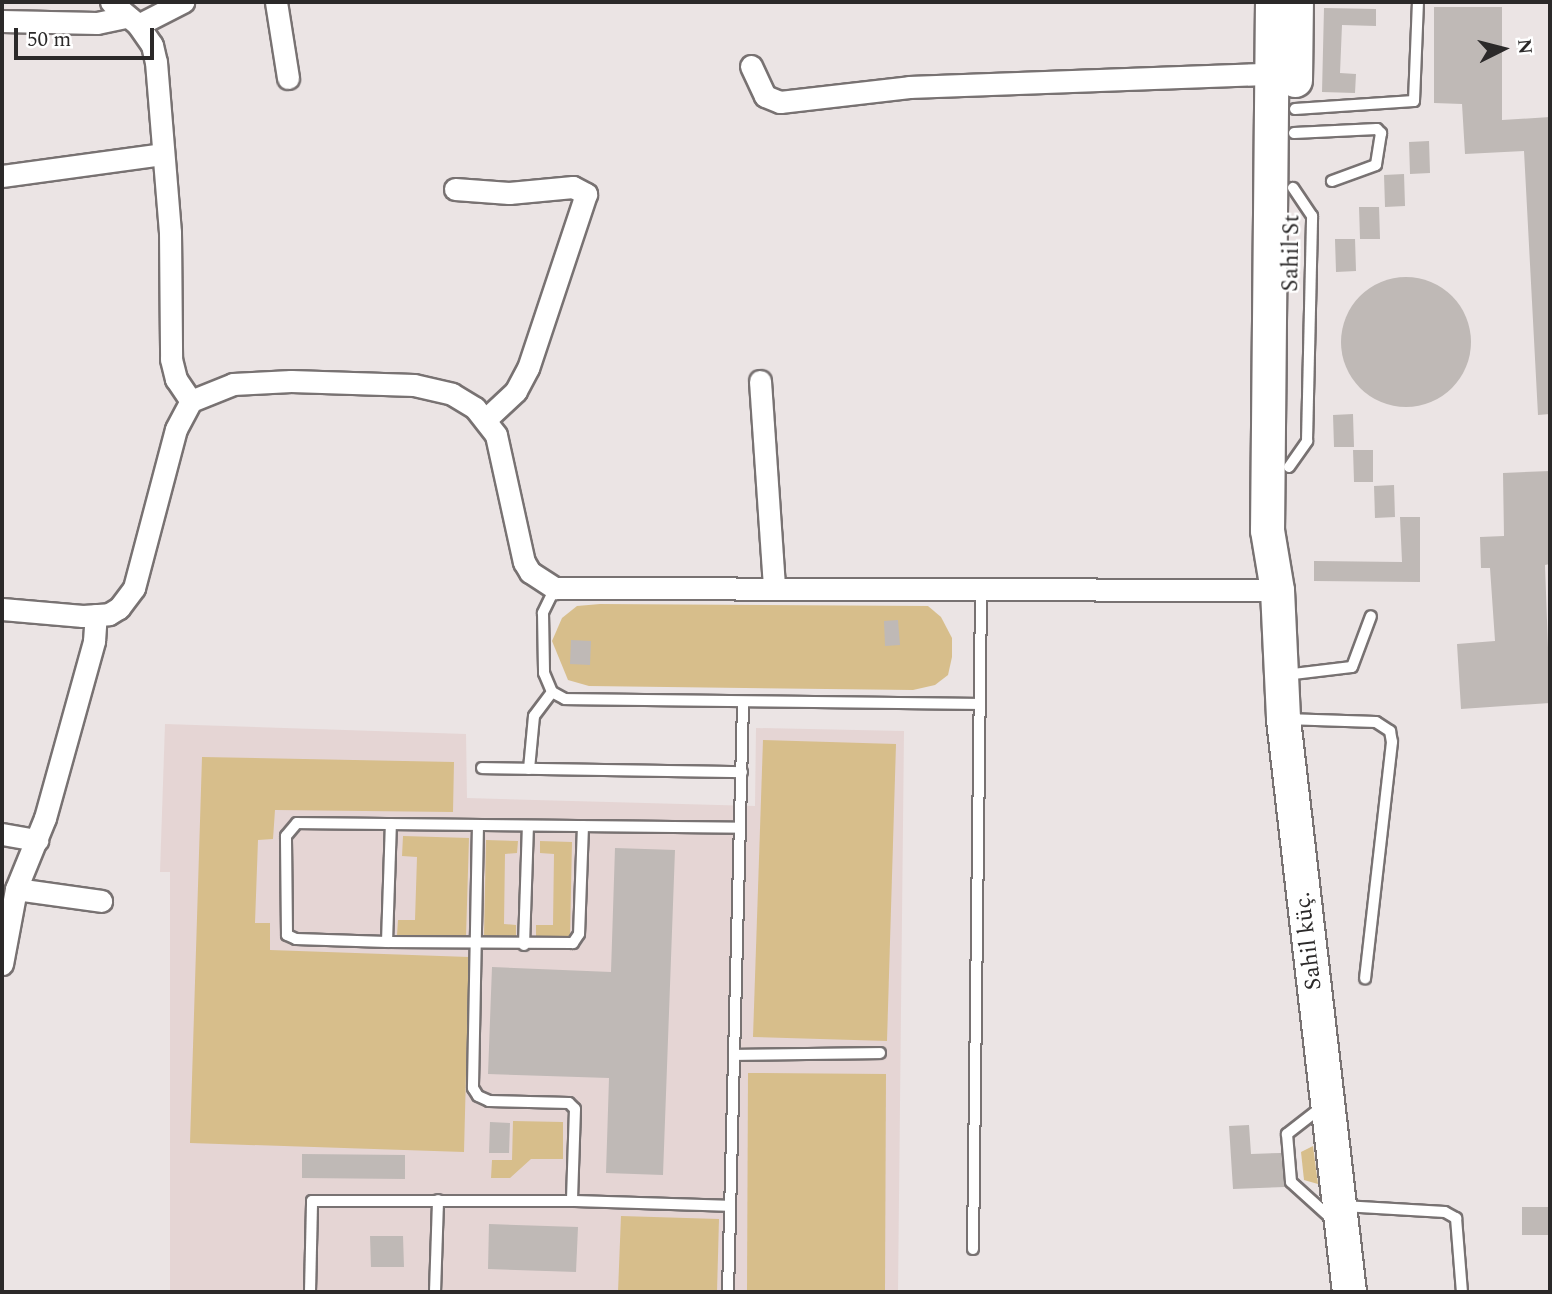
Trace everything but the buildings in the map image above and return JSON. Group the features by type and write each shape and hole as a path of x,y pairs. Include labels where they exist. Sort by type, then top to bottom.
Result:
{"main road":[{"name":"Sahil St","path":"1272,2 1266,505 1277,590"},
{"name":"Sahil St","path":"1277,590 1286,531 1289,467 1296,2"},
{"name":"Sahil küç.","path":"1277,590 1283,719 1349,1292"}],"street":[{"path":"2,21 97,23 125,14 183,2"},
{"path":"276,2 288,78"},
{"path":"125,14 152,45 156,62 170,232 171,359 176,379 191,401"},
{"path":"751,66 765,96 780,103 909,86 1272,74"},
{"path":"2,176 163,154"},
{"path":"455,189 509,193 573,187 586,194 528,368 516,391 486,419"},
{"path":"761,381 774,586"},
{"path":"2,609 96,615 120,608 134,588 176,429 191,401 216,388 257,382 414,385 452,394 486,419 501,451 524,562 530,572 555,588 774,586 981,590 1277,590"},
{"path":"2,964 16,890 37,840 93,641 96,615"},
{"path":"2,834 37,840"},
{"path":"16,890 101,901"}],"lane":[{"path":"1294,121 1414,101 1418,2"},
{"path":"1294,121 1377,129 1381,133 1376,165 1332,181"},
{"path":"555,588 543,613 544,673 552,692 579,702 978,704"},
{"path":"973,1249 981,590"},
{"path":"1279,676 1352,667 1371,616"},
{"path":"529,769 534,716 552,692"},
{"path":"728,1292 743,704"},
{"path":"1283,719 1376,722 1390,731 1392,742 1365,978"},
{"path":"482,768 742,772"},
{"path":"583,826 579,934 573,943 562,946 387,942 296,939 287,935 286,836 297,823 528,826 583,826 740,828"},
{"path":"387,942 391,824"},
{"path":"478,825 473,1088 489,1101 569,1103 575,1109 572,1200"},
{"path":"524,945 528,826"},
{"path":"734,1055 880,1053"},
{"path":"1328,1102 1287,1134 1291,1182 1341,1217 1445,1212 1456,1219 1462,1292"},
{"path":"435,1292 439,1200"},
{"path":"310,1292 312,1201 572,1200 730,1206"}],"shaded area":[{"path":"577,606 928,606 941,617 952,638 952,657 948,675 935,685 913,690 589,686 568,680 552,641 562,618"},
{"path":"165,724 466,734 467,798 755,806 756,728 904,731 898,1292 170,1292 170,872 160,872"},
{"path":"763,740 896,744 887,1041 753,1037"},
{"path":"202,757 454,762 453,812 275,810 273,839 258,840 255,923 270,923 270,950 469,957 464,1152 190,1143"},
{"path":"403,836 469,838 466,937 397,935 398,920 415,920 417,857 402,856"},
{"path":"486,840 518,841 517,853 505,854 504,924 516,925 516,937 484,936"},
{"path":"540,841 572,842 570,939 536,938 536,925 553,925 554,854 540,853"},
{"path":"748,1073 886,1074 885,1292 747,1292"},
{"path":"513,1121 563,1122 563,1159 531,1159 510,1178 491,1178 492,1160 512,1160"},
{"path":"1313,1146 1318,1184 1304,1180 1301,1152"},
{"path":"621,1216 719,1219 717,1292 618,1292"}]}
